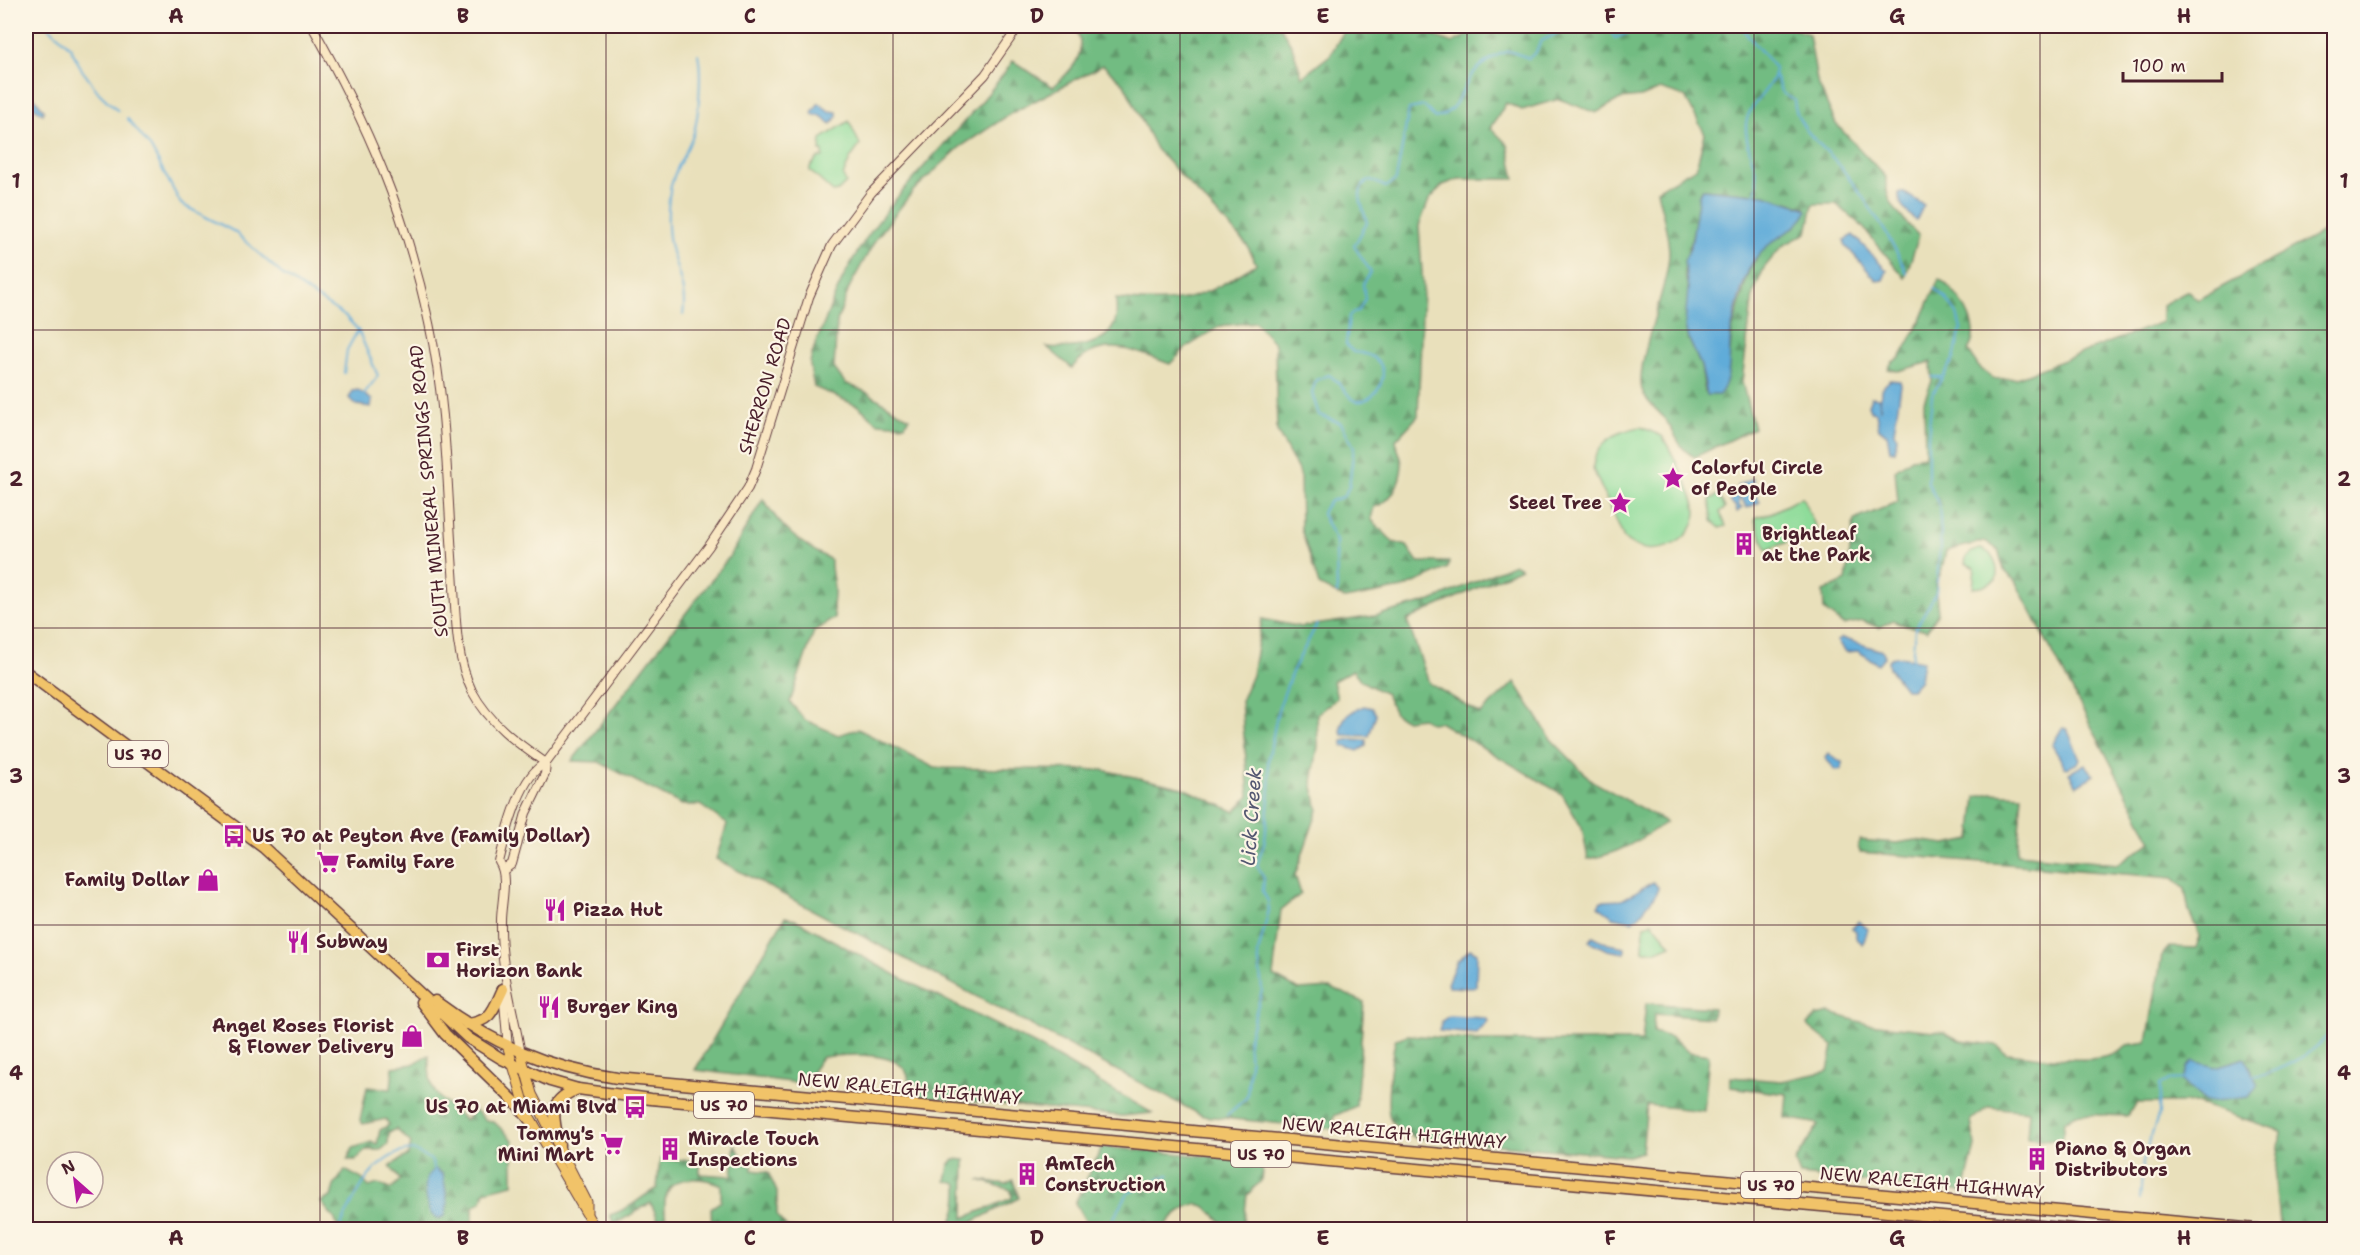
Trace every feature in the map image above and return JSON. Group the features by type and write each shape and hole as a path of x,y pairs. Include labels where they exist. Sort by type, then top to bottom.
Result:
{"highway":[{"name":"US 70","path":"26,672 258,843 468,1038 525,1071"},
{"name":"US 70","path":"401,976 467,1024 521,1054"},
{"path":"401,976 445,1034 516,1103 533,1124"},
{"path":"467,1024 479,1023 488,1017 504,984"},
{"name":"NEW RALEIGH HIGHWAY","path":"521,1054 577,1072 653,1082 2267,1230"},
{"name":"NEW RALEIGH HIGHWAY","path":"525,1071 578,1089 651,1099 2084,1230"},
{"path":"651,1099 653,1082"},
{"path":"559,1145 555,1106 560,1096 578,1089"},
{"path":"826,1114 827,1098"},
{"path":"1637,1188 1644,1183 1702,1186 1710,1179"},
{"path":"1708,1195 1718,1187 1759,1190 1772,1185"}],"main road":[{"name":"SOUTH MINERAL SPRINGS ROAD","path":"312,26 378,154 417,268 433,343 440,392 456,620 464,671 474,694 489,716 513,739 546,763"},
{"name":"SHERRON ROAD","path":"508,1048 501,920 504,870 499,862 513,813 535,768 546,763 709,546 748,488 756,469 809,297 832,244 871,193 985,75 1019,26"},
{"name":"SHERRON ROAD","path":"504,870 512,864 526,813 545,774 546,763"},
{"name":"SHERRON ROAD","path":"504,984 521,1054"},
{"path":"508,1048 511,1064 533,1124 596,1230"},
{"path":"521,1054 538,1109 587,1202 587,1212"}],"green space":[{"path":"1074,26 1280,26 1292,46 1302,77 1330,55 1347,26 1427,26 1432,35 1452,43 1486,26 1786,26 1809,34 1817,81 1836,124 1886,177 1888,194 1895,210 1919,236 1905,278 1862,226 1836,204 1813,204 1807,233 1782,246 1764,268 1753,294 1742,382 1754,428 1695,457 1685,451 1664,418 1647,400 1642,390 1641,377 1669,254 1657,190 1696,168 1705,134 1685,97 1660,89 1641,97 1620,99 1596,113 1559,99 1522,110 1506,103 1491,128 1508,145 1515,179 1459,179 1443,185 1429,200 1419,226 1423,288 1418,416 1395,441 1402,462 1399,479 1390,497 1374,507 1371,519 1393,542 1407,546 1418,562 1449,562 1448,568 1403,588 1345,599 1319,585 1301,529 1300,474 1277,431 1275,344 1255,322 1220,326 1187,347 1170,364 1144,354 1118,348 1106,348 1094,351 1072,368 1047,347 1088,344 1106,335 1113,328 1116,318 1116,299 1158,301 1190,298 1219,286 1256,264 1247,245 1156,149 1124,84 1103,65 1010,114 960,147 913,191 876,239 850,286 837,321 834,368 845,383 868,393 909,418 905,425 878,423 858,406 814,387 810,364 816,342 841,282 861,246 884,214 988,94 1013,61 1053,87 1067,74 1077,60 1080,52 1079,36","holes":["1703,189 1764,195 1805,207 1796,226 1764,247 1749,270 1732,331 1728,370 1705,391 1701,366 1687,335 1688,289 1684,270 1699,207 1699,194"]},
{"path":"849,121 860,145 850,159 843,176 846,183 838,191 833,192 810,171 810,167 818,158 823,157 823,151 820,151 821,139"},
{"path":"2334,226 2334,1228 2279,1224 2275,1180 2281,1131 2196,1103 2138,1103 2127,1116 2075,1114 2064,1121 2062,1141 2027,1138 2029,1111 1989,1107 1971,1120 1975,1146 1964,1192 1800,1175 1795,1162 1819,1124 1785,1118 1787,1094 1730,1087 1731,1077 1782,1081 1828,1071 1833,1046 1807,1025 1816,1016 1830,1013 1868,1024 1944,1032 1961,1041 1996,1045 2006,1053 2070,1059 2104,1057 2117,1053 2127,1045 2147,1042 2162,955 2169,947 2196,948 2200,936 2189,912 2185,889 2173,878 1860,852 1858,846 1860,840 1897,843 1916,840 1946,844 1971,839 1976,797 1991,793 2022,795 2017,854 2118,864 2152,842 2015,581 2004,570 1998,550 1985,541 1946,551 1941,573 1935,582 1938,613 1927,630 1906,626 1893,620 1879,628 1863,621 1843,625 1824,610 1823,592 1846,581 1854,520 1898,502 1895,470 1912,458 1925,456 1924,401 1932,381 1931,362 1898,371 1888,369 1892,362 1900,358 1921,320 1939,279 1954,292 1967,311 1973,331 1968,350 1978,366 1993,379 2017,378 2162,322 2162,305 2188,291 2198,300"},
{"path":"1641,427 1662,436 1687,485 1696,512 1694,523 1688,533 1679,541 1657,549 1645,549 1624,538 1593,469 1597,452 1602,445 1615,435"},
{"path":"1719,495 1725,508 1720,512 1726,526 1720,528 1712,521 1710,499"},
{"path":"1802,497 1817,530 1767,550 1755,521 1756,517 1771,513"},
{"path":"763,499 777,520 792,535 831,560 835,618 814,631 790,702 805,720 838,735 858,729 935,768 1103,770 1184,788 1235,812 1249,796 1241,701 1252,675 1262,619 1301,627 1375,616 1431,601 1514,564 1521,568 1407,620 1429,683 1480,714 1515,682 1551,739 1592,781 1666,822 1629,845 1610,854 1588,859 1582,828 1562,794 1439,722 1431,723 1422,718 1406,720 1395,714 1386,694 1361,681 1353,670 1333,681 1337,698 1317,714 1318,746 1312,782 1318,810 1295,875 1301,894 1281,910 1273,976 1299,990 1331,988 1364,1002 1356,1106 1334,1116 1333,1129 1203,1116 716,859 727,824 700,805 682,805 599,762 572,761 729,557"},
{"path":"1980,549 1989,553 1995,561 1996,580 1982,587 1973,588 1975,568 1965,563 1968,555"},
{"path":"785,917 796,920 903,979 1034,1044 1152,1113 1122,1116 924,1097 908,1091 908,1076 903,1067 894,1061 870,1056 822,1057 813,1070 813,1085 695,1070"},
{"path":"1652,922 1671,945 1657,951 1643,951 1644,927"},
{"path":"1646,1003 1713,1008 1712,1018 1654,1014 1653,1032 1673,1038 1688,1052 1709,1055 1704,1111 1647,1105 1642,1152 1628,1156 1416,1138 1392,1122 1389,1116 1388,1095 1396,1039 1408,1035 1483,1041 1642,1041"},
{"path":"429,1055 430,1079 436,1094 465,1120 475,1110 486,1120 493,1121 513,1140 513,1184 485,1191 482,1201 473,1207 473,1219 467,1229 339,1229 334,1218 321,1202 331,1197 334,1186 345,1170 362,1179 369,1187 378,1184 391,1189 400,1180 390,1166 408,1155 411,1143 396,1129 389,1133 388,1144 381,1150 366,1150 356,1160 347,1160 353,1148 371,1142 377,1144 380,1130 389,1125 386,1119 363,1124 360,1120 367,1087 391,1089 393,1067 413,1064"},
{"path":"735,1144 742,1157 752,1164 752,1170 768,1172 777,1192 777,1216 787,1228 798,1229 712,1229 711,1208 721,1201 721,1185 698,1179 682,1180 670,1189 665,1204 667,1229 662,1229 651,1203 614,1224 610,1215 657,1188 660,1159 700,1161 700,1174 732,1176"},
{"path":"1102,1147 1263,1161 1261,1181 1247,1195 1243,1229 1226,1226 1207,1208 1195,1205 1182,1210 1164,1229 1090,1229 1075,1203"},
{"path":"954,1159 965,1160 964,1218 1012,1198 1011,1190 979,1180 1006,1184 1013,1180 1019,1198 959,1229 944,1229 955,1215 957,1203 958,1184 946,1181 949,1165"}],"water":[{"path":"32,95 44,110 43,114 26,102 27,96"},
{"path":"819,103 829,111 837,112 837,117 831,124 821,116 813,115 812,112"},
{"path":"1703,189 1764,195 1805,208 1807,211 1797,225 1755,258 1749,269 1731,332 1726,381 1719,395 1707,395 1701,366 1685,325 1688,289 1684,261 1691,246 1699,194"},
{"path":"1903,192 1924,205 1916,221 1900,201 1899,193"},
{"path":"1853,235 1887,271 1883,280 1877,281 1846,246 1844,240"},
{"path":"1890,380 1900,381 1901,385 1894,432 1897,437 1895,451 1890,450 1887,434 1879,429 1876,413 1870,410 1868,405 1871,397 1879,398 1880,410 1881,389"},
{"path":"358,390 372,400 371,407 356,405 349,398 353,391"},
{"path":"1753,478 1755,487 1750,487 1760,502 1747,508 1739,495 1739,506 1742,508 1737,512 1735,506 1730,502 1732,496 1739,492 1737,486"},
{"path":"1842,638 1882,651 1885,656 1878,664 1858,651 1846,652 1837,641"},
{"path":"1895,656 1923,661 1920,680 1912,689 1905,689 1889,668 1888,660"},
{"path":"1364,706 1372,708 1376,714 1369,736 1342,735 1342,725 1346,717"},
{"path":"2062,728 2067,729 2080,759 2078,763 2068,768 2065,767 2052,745"},
{"path":"1366,740 1366,746 1358,751 1343,746 1342,741"},
{"path":"1828,754 1842,762 1842,769 1836,770 1825,758"},
{"path":"2085,764 2094,775 2077,786 2069,773"},
{"path":"1653,882 1658,887 1657,893 1638,917 1632,921 1613,917 1598,906 1601,901 1622,900"},
{"path":"1859,921 1868,929 1863,944 1856,938 1856,931 1852,928"},
{"path":"1593,936 1608,944 1625,947 1625,953 1607,950 1589,941"},
{"path":"1470,949 1477,953 1476,986 1449,987 1447,984 1456,962"},
{"path":"1449,1016 1486,1018 1488,1021 1477,1034 1439,1031 1442,1021"},
{"path":"2245,1058 2258,1085 2249,1097 2206,1102 2182,1081 2187,1067 2193,1061 2215,1067"},
{"path":"435,1169 443,1174 448,1203 445,1216 438,1219 429,1211 425,1188 427,1178"}],"waterway":[{"path":"48,26 70,47 82,70 99,93 118,111"},
{"name":"Lick Creek","path":"1337,594 1336,541 1322,514 1327,504 1343,497 1349,487 1354,447 1341,423 1319,415 1312,393 1316,380 1329,375 1353,400 1365,400 1379,388 1382,379 1382,370 1378,361 1369,355 1353,352 1346,344 1349,316 1359,310 1365,299 1363,284 1371,272 1354,246 1367,223 1360,199 1362,188 1371,180 1386,187 1396,180 1409,109 1424,106 1435,118 1442,116 1452,108 1472,74 1481,66 1509,51 1529,58 1536,52 1541,41 1558,33 1561,26"},
{"name":"Lick Creek","path":"1606,26 1615,38 1646,26"},
{"path":"1740,26 1775,68 1774,76 1747,117 1746,135 1757,179 1754,198"},
{"path":"683,315 683,291 670,245 668,211 673,179 691,141 696,124 700,82 698,54"},
{"path":"1774,74 1782,93 1794,100 1796,111 1806,130 1837,162 1870,208 1894,247 1907,274"},
{"path":"127,118 151,148 181,204 235,232 283,275 346,317 358,330 378,376 363,395"},
{"path":"1912,661 1915,629 1936,593 1941,534 1939,505 1928,483 1928,438 1932,395 1954,358 1961,329 1957,314 1945,297 1934,288"},
{"path":"344,373 347,350 358,330"},
{"path":"1932,377 1941,377"},
{"name":"Lick Creek","path":"1227,1115 1247,1097 1250,1063 1248,1041 1262,990 1258,953 1269,910 1268,901 1263,892 1264,878 1257,865 1265,840 1270,787 1268,761 1278,710 1292,672 1317,624"},
{"path":"2253,1076 2287,1066 2319,1044 2334,1027"},
{"path":"2140,1200 2143,1162 2159,1113 2160,1085 2169,1080 2185,1079"},
{"path":"339,1230 366,1180 387,1159 413,1150 431,1160 435,1171"},
{"name":"Lick Creek","path":"1107,1230 1128,1193 1169,1175"}],"place":[{"name":"Colorful Circle of People","path":"1673,478"},
{"name":"Steel Tree","path":"1620,503"},
{"name":"Brightleaf at the Park","path":"1744,544"},
{"name":"US 70 at Peyton Ave (Family Dollar)","path":"234,836"},
{"name":"Family Fare","path":"328,862"},
{"name":"Family Dollar","path":"208,880"},
{"name":"Pizza Hut","path":"555,910"},
{"name":"Subway","path":"298,942"},
{"name":"First Horizon Bank","path":"438,960"},
{"name":"Burger King","path":"549,1007"},
{"name":"Angel Roses Florist & Flower Delivery","path":"412,1036"},
{"name":"US 70 at Miami Blvd","path":"635,1107"},
{"name":"Tommy's Mini Mart","path":"612,1144"},
{"name":"Miracle Touch Inspections","path":"670,1149"},
{"name":"Piano & Organ Distributors","path":"2037,1159"},
{"name":"AmTech Construction","path":"1027,1174"}]}
